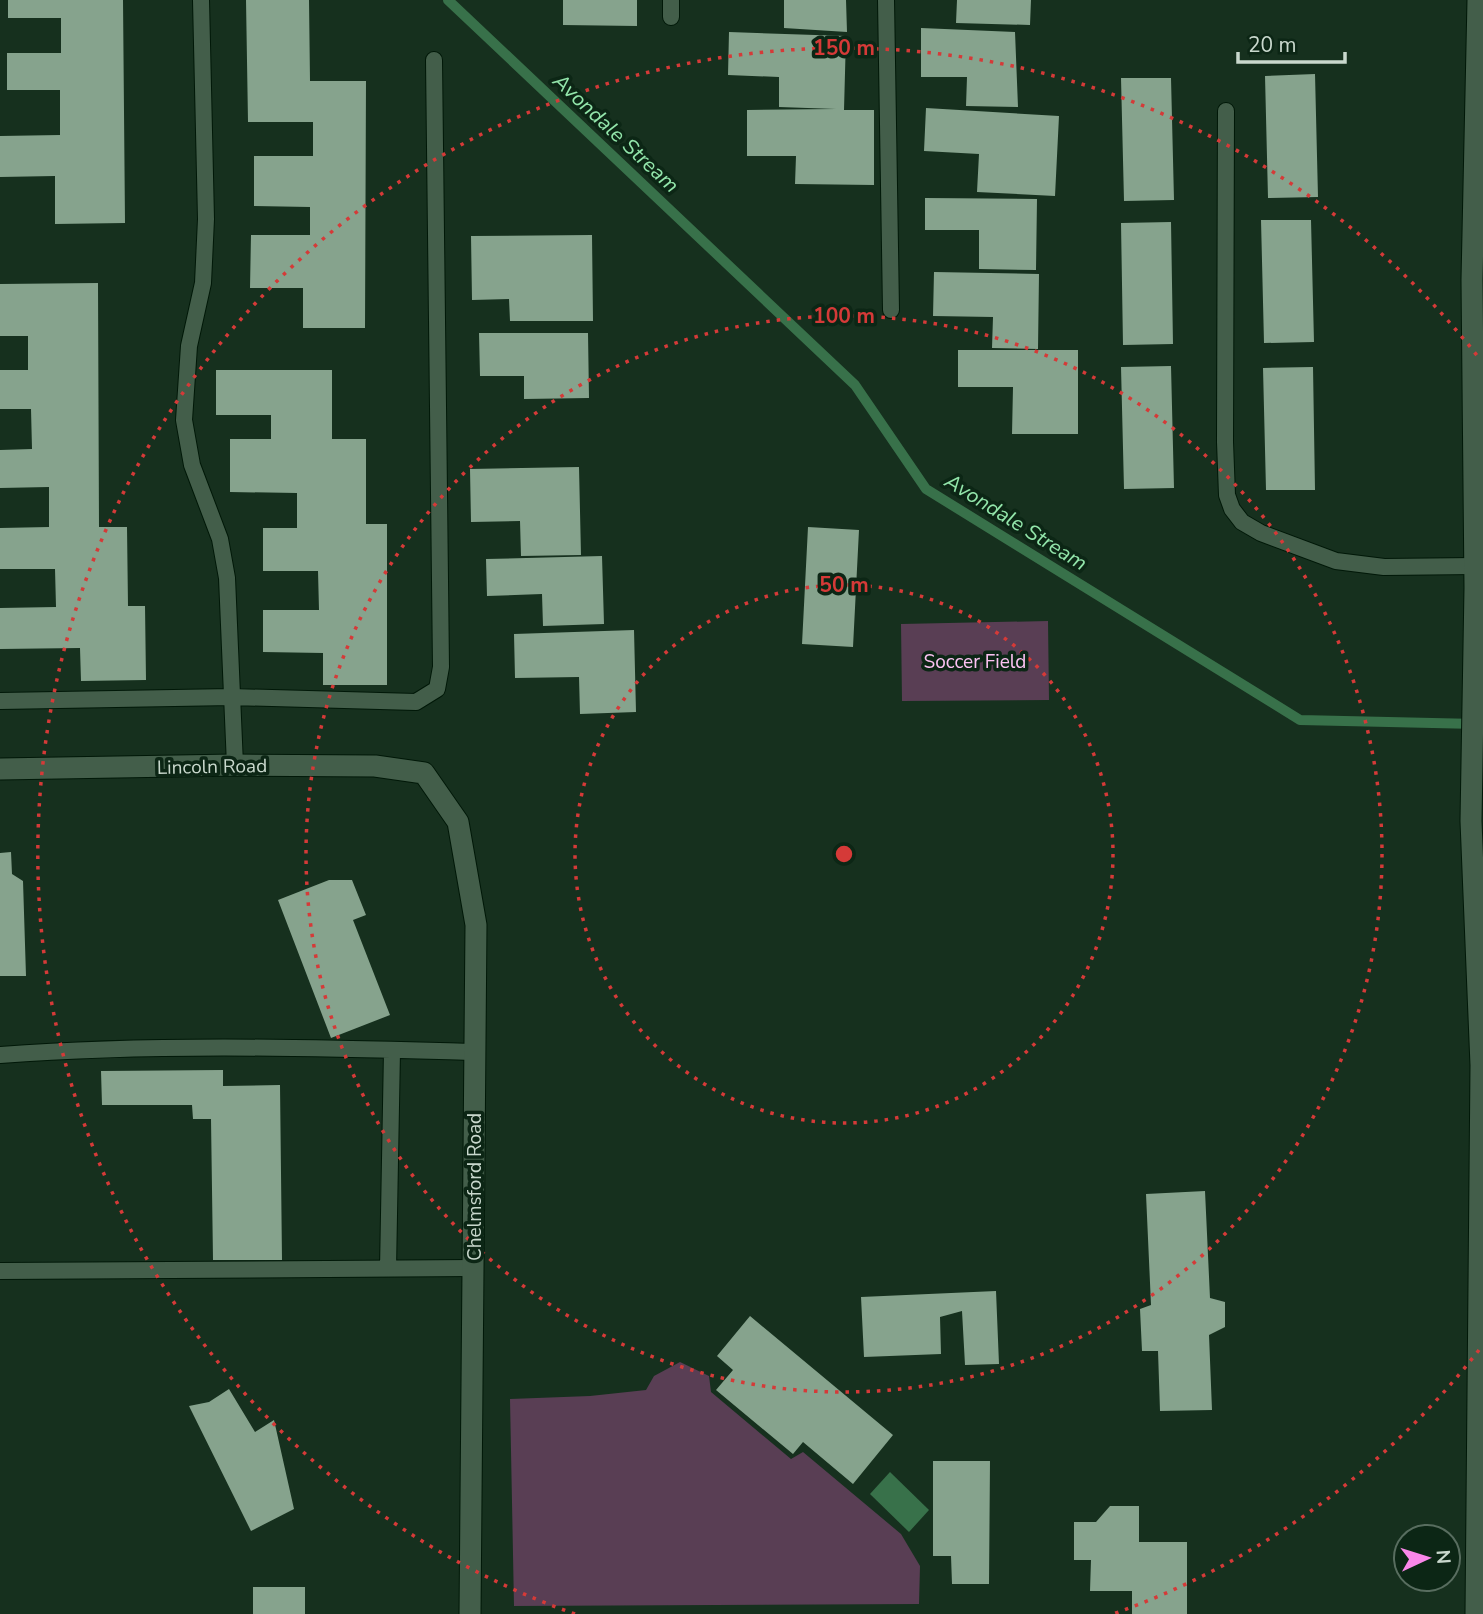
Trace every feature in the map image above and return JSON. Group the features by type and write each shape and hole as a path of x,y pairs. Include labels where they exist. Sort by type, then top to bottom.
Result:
{"street":[{"path":"1476,1614 1481,1065 1471,821 1478,280 1478,0"},
{"name":"Lincoln Road","path":"0,769 235,765 375,766 424,772"},
{"name":"Chelmsford Road","path":"424,772 458,822 475,925 470,1614"}],"lane":[{"path":"201,0 206,219 204,284 189,346 184,420 192,465 220,539 225,565 235,765"},
{"path":"671,0 671,17"},
{"path":"886,0 891,310"},
{"path":"0,701 232,697 416,702 437,689 441,667 433,60"},
{"path":"1226,111 1225,442 1227,495 1232,509 1242,522 1261,533 1336,561 1475,577"},
{"path":"0,1055 61,1050 238,1048 475,1052"},
{"path":"388,1269 392,1051"},
{"path":"0,1271 473,1268"}],"green space":[{"name":"Soccer Field","path":"1048,621 1049,700 902,701 901,624"},
{"path":"680,1362 709,1376 711,1392 791,1459 803,1452 901,1534 920,1566 919,1604 514,1606 510,1399 590,1396 646,1390 654,1376"}],"shaded area":[{"path":"890,1472 929,1510 909,1532 870,1494"}],"building":[{"path":"8,0 123,0 125,223 55,224 55,176 0,177 0,136 60,135 60,90 7,90 7,53 61,53 61,18 8,18"},
{"path":"246,0 309,0 310,81 366,81 365,328 303,328 303,288 250,288 251,235 310,235 310,207 254,206 254,156 313,156 313,122 248,122"},
{"path":"563,0 637,0 637,26 563,25"},
{"path":"784,0 846,0 847,32 784,28"},
{"path":"957,0 1031,0 1030,25 956,23"},
{"path":"921,28 1015,32 1018,107 966,106 967,77 921,77"},
{"path":"729,32 846,36 844,110 874,110 874,185 795,184 796,156 747,156 747,110 836,109 779,107 779,77 728,75"},
{"path":"1315,74 1318,197 1268,198 1265,76"},
{"path":"1121,78 1171,78 1174,200 1124,201"},
{"path":"926,108 1059,116 1055,196 977,192 979,154 924,151"},
{"path":"925,198 1037,199 1036,270 979,269 979,230 925,230"},
{"path":"1261,220 1311,220 1314,342 1264,343"},
{"path":"1171,222 1173,344 1123,345 1121,223"},
{"path":"592,235 593,321 510,321 509,299 472,300 471,236"},
{"path":"934,272 1039,274 1038,349 992,348 993,317 933,316"},
{"path":"98,283 99,527 127,527 128,606 145,606 146,680 81,681 80,648 0,649 0,608 56,607 55,569 0,569 0,528 49,527 49,487 0,488 0,450 32,449 31,409 0,409 0,370 28,370 28,336 0,336 0,284"},
{"path":"479,333 588,333 589,398 524,399 524,376 480,376"},
{"path":"958,350 1078,350 1078,434 1012,434 1013,387 958,387"},
{"path":"1171,366 1174,488 1124,489 1121,367"},
{"path":"1313,367 1315,490 1266,490 1263,368"},
{"path":"216,370 332,370 332,439 366,439 366,524 387,524 387,685 323,685 323,653 263,652 263,610 319,610 318,571 263,571 263,528 297,528 297,493 230,492 230,439 271,439 271,415 216,415"},
{"path":"579,467 581,555 521,556 520,521 471,522 470,469"},
{"path":"808,527 859,530 853,647 802,644"},
{"path":"602,556 604,624 543,626 542,594 487,596 486,559"},
{"path":"634,630 636,712 580,714 579,677 515,678 514,634"},
{"path":"11,852 12,874 23,881 26,976 0,976 0,853"},
{"path":"329,880 352,880 366,915 353,920 390,1015 331,1038 278,900"},
{"path":"223,1070 223,1086 280,1085 282,1260 213,1260 211,1119 193,1119 192,1105 102,1105 101,1071"},
{"path":"1205,1191 1210,1298 1225,1302 1225,1327 1209,1335 1212,1410 1160,1411 1158,1351 1142,1351 1140,1309 1151,1305 1146,1194"},
{"path":"996,1291 999,1364 965,1365 962,1311 940,1317 941,1354 864,1357 861,1297"},
{"path":"750,1316 893,1435 853,1484 803,1442 793,1454 716,1390 733,1370 717,1356"},
{"path":"229,1389 255,1432 274,1420 294,1509 251,1531 189,1406 209,1402"},
{"path":"933,1461 990,1461 989,1584 952,1584 951,1556 933,1556"},
{"path":"1110,1506 1139,1506 1139,1542 1187,1542 1187,1614 1132,1614 1132,1591 1090,1591 1091,1560 1074,1560 1074,1522 1096,1522"},
{"path":"253,1587 305,1587 305,1614 253,1614"}],"waterway":[{"name":"Avondale Stream","path":"448,0 855,385 926,489 1300,720 1477,724"}]}
